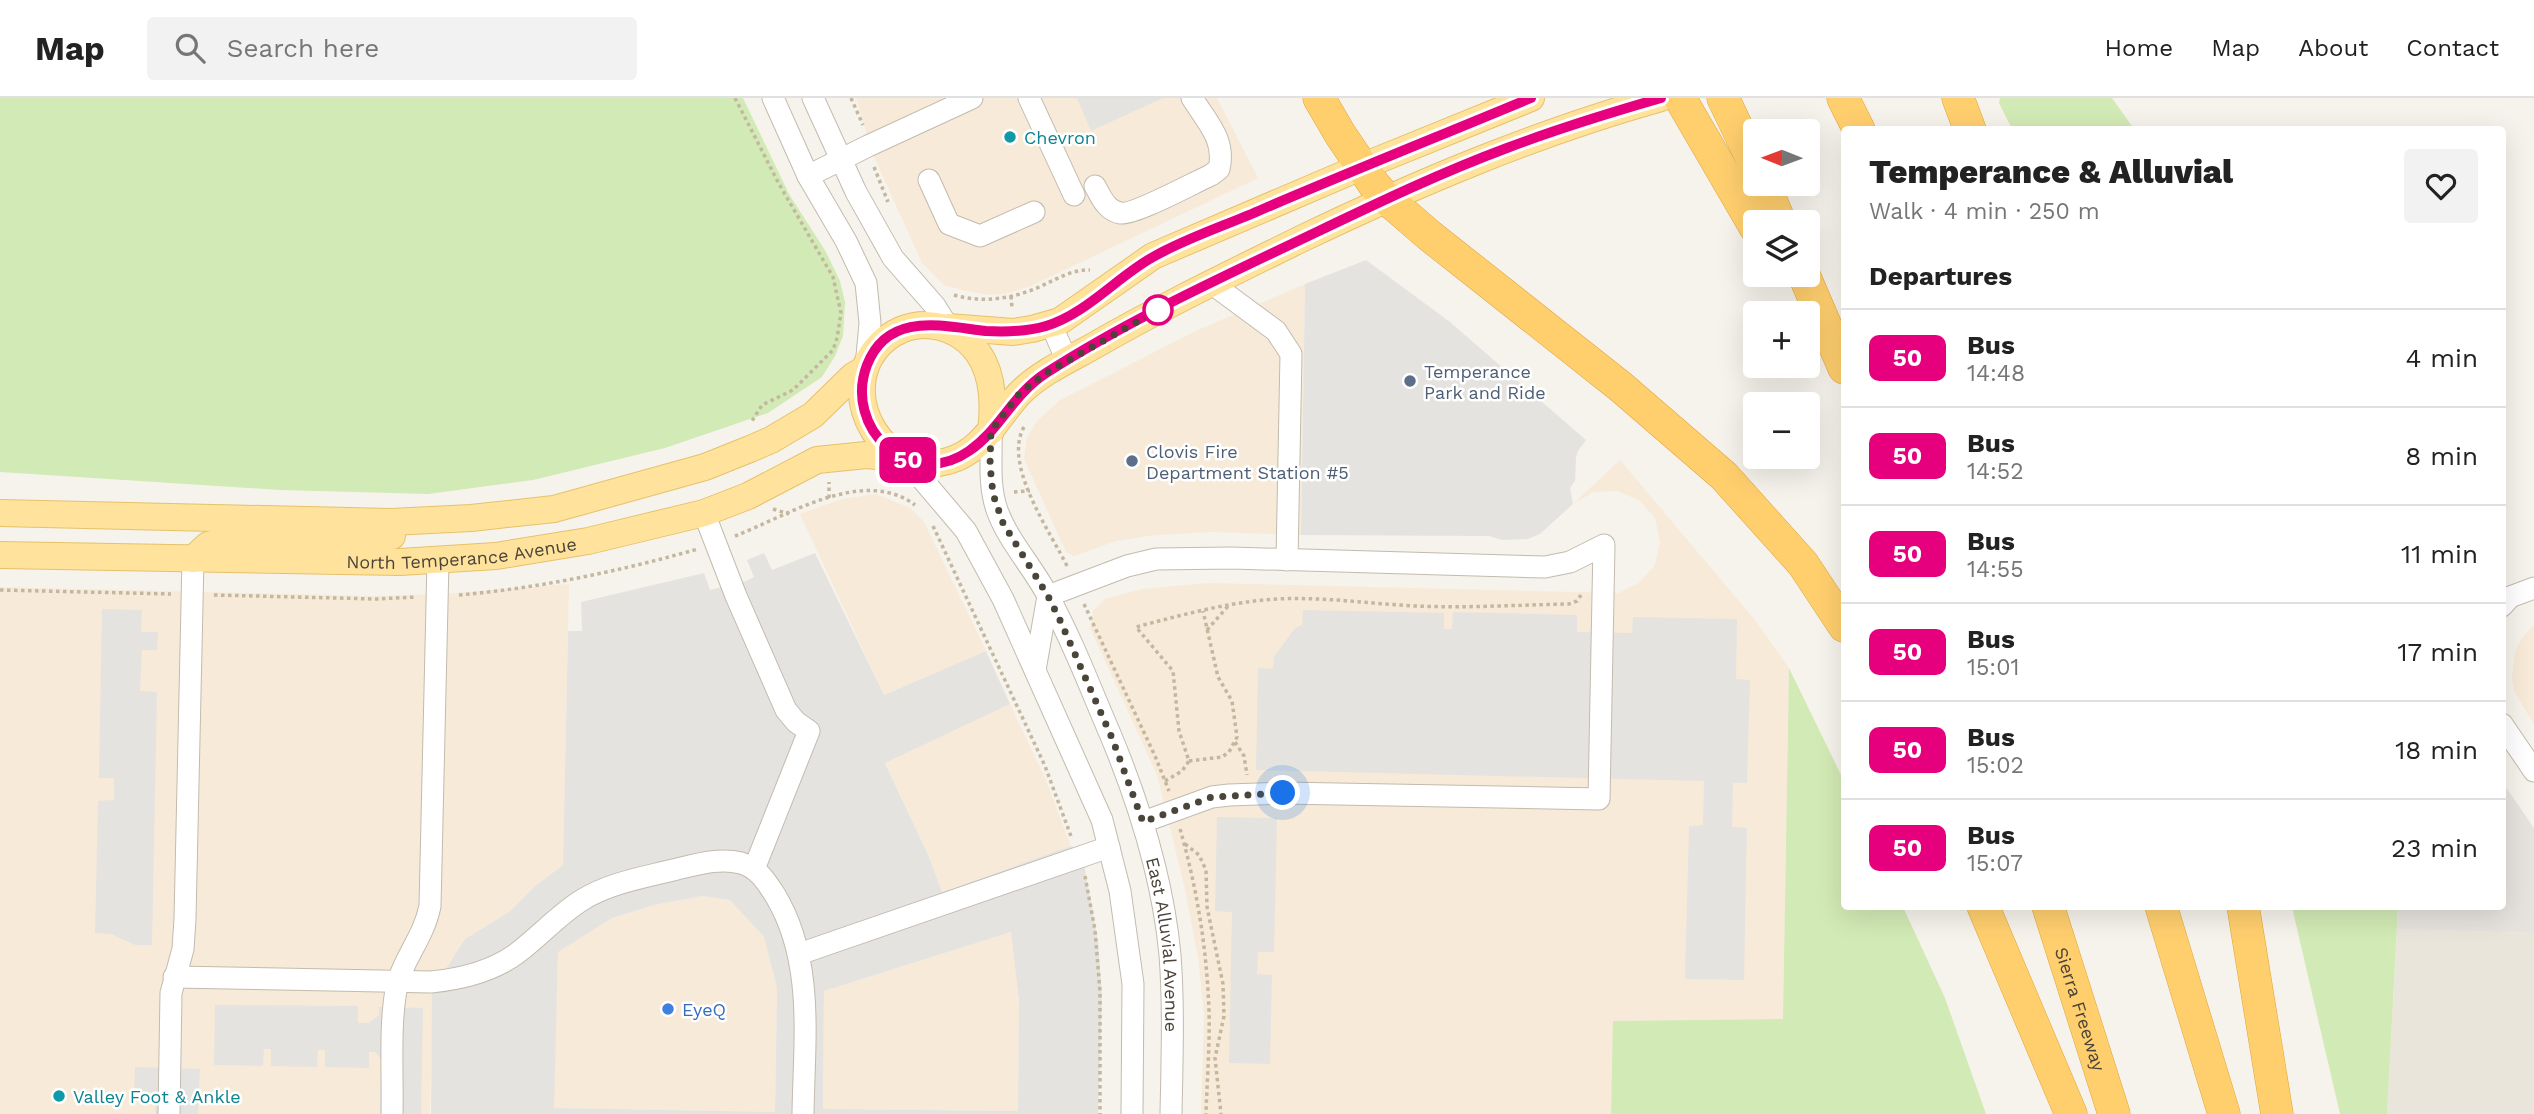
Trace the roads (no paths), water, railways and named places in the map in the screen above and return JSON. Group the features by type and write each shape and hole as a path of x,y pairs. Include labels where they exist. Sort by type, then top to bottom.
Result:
{"highway":[{"path":"1319,98 1361,167 1387,198 1430,236 1621,387 1724,476 1803,564 1841,621"},
{"path":"1679,98 1745,210"},
{"path":"1723,98 1743,140"},
{"path":"1843,98 1857,126"},
{"path":"1958,98 1968,126"},
{"path":"1809,287 1841,361"},
{"path":"1820,336 1841,372"},
{"path":"1985,910 2071,1114"},
{"name":"Sierra Freeway","path":"2049,910 2114,1114"},
{"path":"2162,910 2224,1114"},
{"path":"2244,910 2277,1114"}],"main road":[{"path":"1531,98 1361,167 1153,257 1071,315 1051,324 1013,332 920,324 900,330 874,351 865,369 864,398 868,421 883,445 905,459 932,464 950,461 967,453 991,431 1020,393 1046,373 1211,283 1387,198 1503,149 1606,113 1661,98"},
{"path":"948,327 973,347 987,370 993,398 991,431"},
{"name":"North Temperance Avenue","path":"0,513 338,521 451,520 554,509 705,467 771,440 813,415 853,376 865,369"},
{"name":"North Temperance Avenue","path":"0,555 438,561 496,556 551,548 704,513 748,496 817,460 866,455 905,459"},
{"path":"193,559 208,545 217,541 376,539 451,520"}],"street":[{"path":"772,98 808,176 846,241 866,283 870,323 865,369"},
{"path":"813,98 840,159 893,258 935,306 948,327"},
{"path":"808,176 972,98"},
{"path":"1029,98 1074,195"},
{"path":"1095,186 1103,202 1111,210 1126,214 1219,169 1222,149 1219,141 1192,98"},
{"path":"929,180 949,224 980,236 1034,212"},
{"path":"1211,283 1276,331 1291,354 1287,560"},
{"path":"1051,324 1067,361"},
{"name":"East Alluvial Avenue","path":"991,431 991,481 997,509 1015,544 1048,596 1112,738 1143,822 1158,878 1170,956 1171,1114"},
{"name":"East Alluvial Avenue","path":"905,459 966,531 1003,599 1093,798 1109,847 1127,930 1133,984 1132,1114"},
{"path":"704,513 736,596 786,710 796,722 809,731 754,869"},
{"path":"1035,670 1048,596 1141,561 1231,558 1545,567 1570,562 1604,545 1599,799 1247,794 1212,797 1143,822"},
{"path":"169,1114 171,993 183,948 185,919 193,559"},
{"path":"392,1114 394,1001 397,981 424,930 430,906 438,561"},
{"path":"2506,602 2510,597 2534,588"},
{"path":"2506,730 2534,771"},
{"path":"799,954 1109,847"},
{"path":"174,977 397,981 464,977 496,965 517,953 580,901 609,885 716,861 741,863 763,877 782,907 799,954 804,992 803,1114"}],"place":[{"name":"Chevron","path":"1010,137"},
{"name":"Temperance Park and Ride","path":"1410,381"},
{"name":"Clovis Fire Department Station #5","path":"1132,461"},
{"name":"EyeQ","path":"668,1009"},
{"name":"Valley Foot & Ankle","path":"59,1096"}]}
